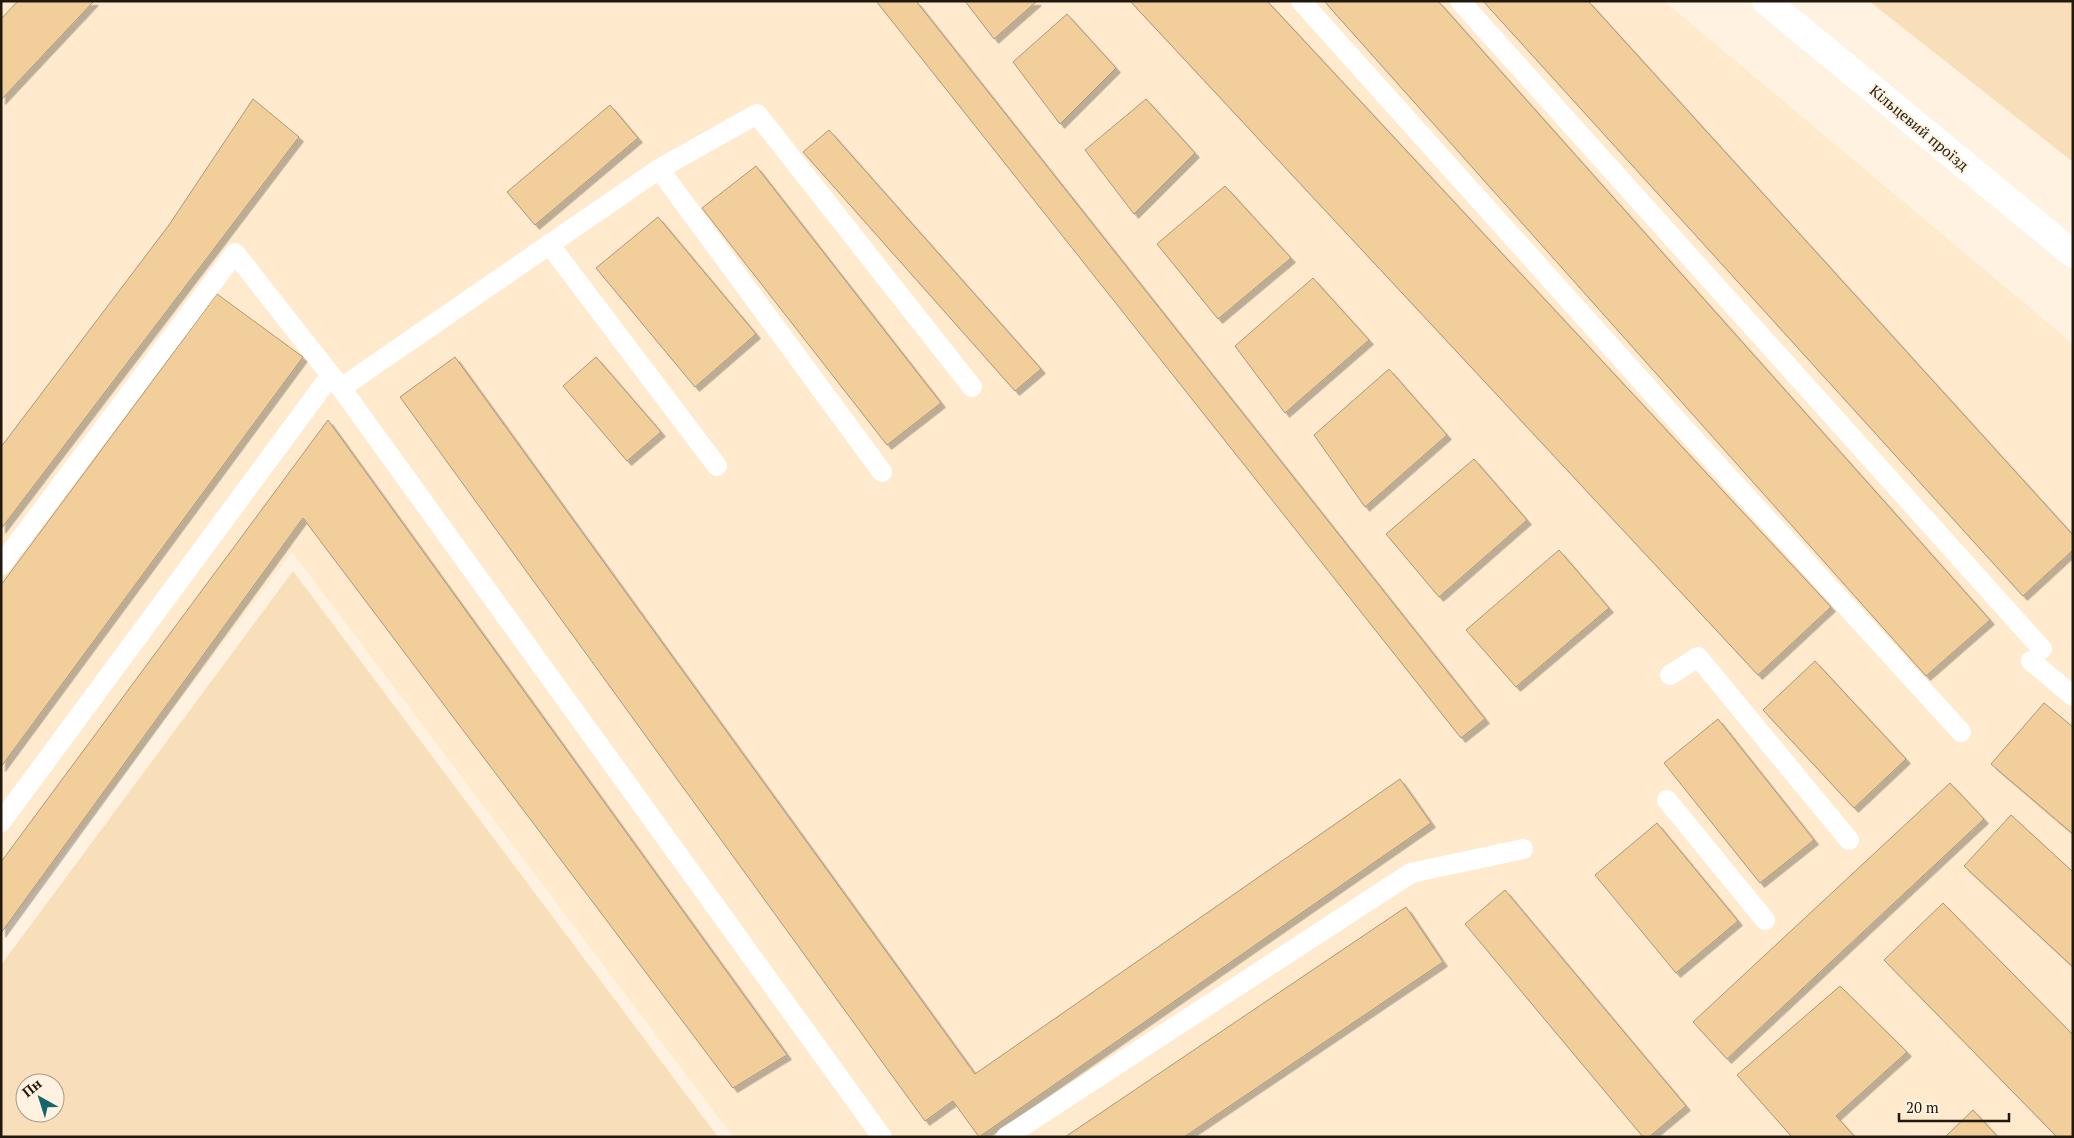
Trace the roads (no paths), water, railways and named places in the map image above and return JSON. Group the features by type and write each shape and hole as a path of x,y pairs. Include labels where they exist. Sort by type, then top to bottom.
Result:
{"street":[{"name":"Кільцевий проїзд","path":"1766,1 2073,254"}],"lane":[{"path":"1302,1 1691,436 1962,732"},
{"path":"1460,1 2073,696"},
{"path":"1,822 336,381 549,244 659,169 757,114 972,387"},
{"path":"659,169 882,472"},
{"path":"549,244 717,466"},
{"path":"1,565 235,253 336,381 882,1137"},
{"path":"1670,675 1698,657 1849,840"},
{"path":"1667,800 1765,920"},
{"path":"1006,1137 1411,873 1523,849"}]}
